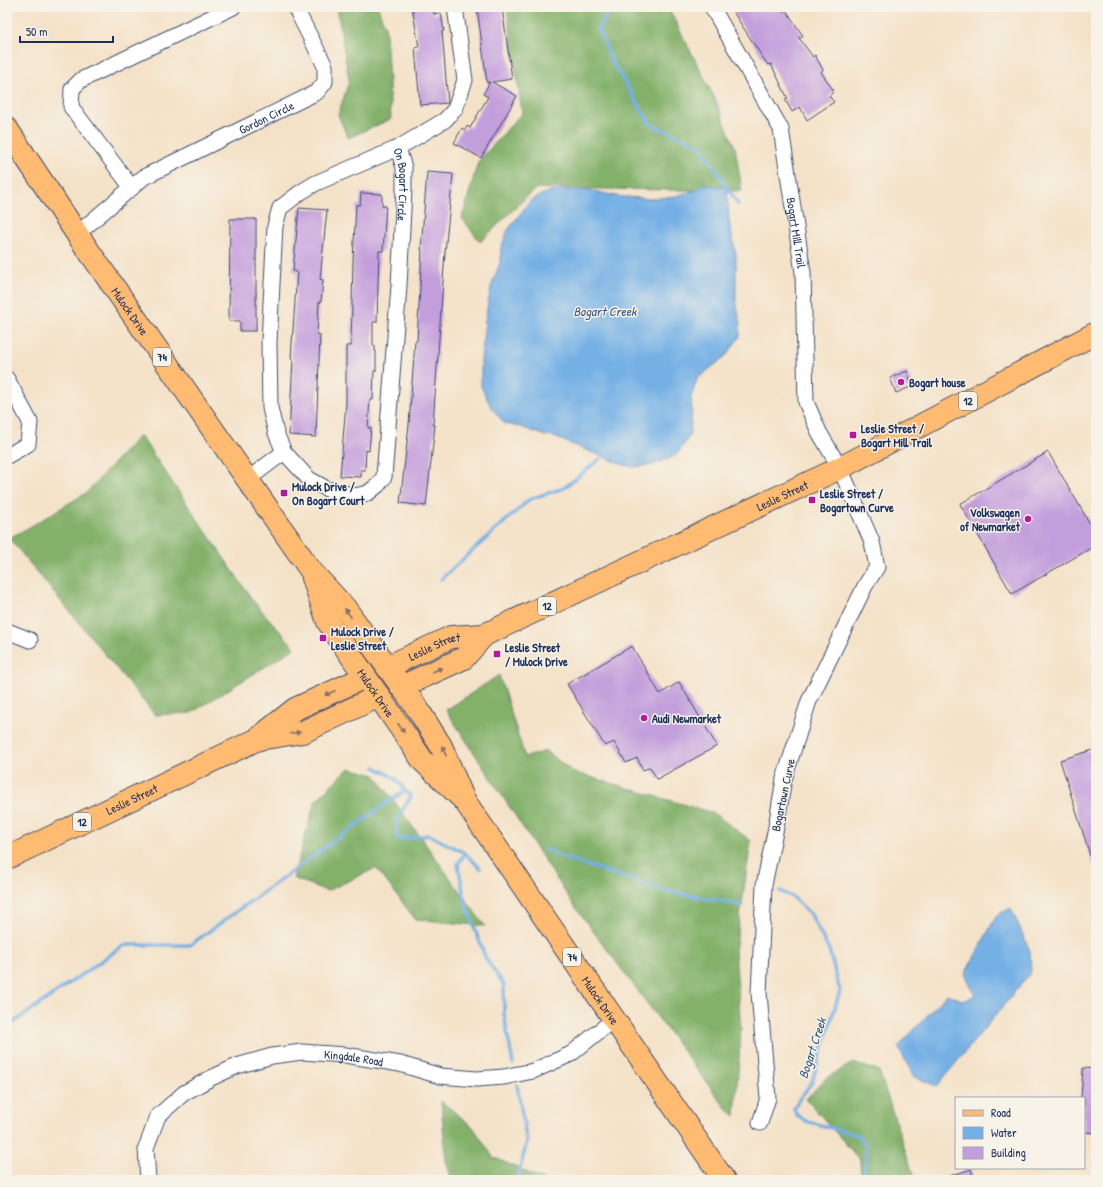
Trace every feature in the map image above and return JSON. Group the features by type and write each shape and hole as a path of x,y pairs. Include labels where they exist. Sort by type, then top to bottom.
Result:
{"main road":[{"name":"Mulock Drive","path":"7,129 77,234 311,571 345,608 442,746 464,800"},
{"name":"Leslie Street","path":"387,667 451,637 484,635 840,468 1096,333"},
{"name":"Mulock Drive","path":"311,571 328,622 365,677 423,761 464,800 724,1180"},
{"name":"Leslie Street","path":"401,687 464,658 484,635"},
{"name":"Leslie Street","path":"7,858 256,740 295,709 365,677"},
{"name":"Leslie Street","path":"256,740 303,732 379,696"}],"street":[{"path":"132,188 71,107 72,89 81,80 233,7"},
{"name":"Gordon Circle","path":"77,234 144,177 317,92 326,82 325,66 296,7"},
{"path":"398,148 445,120 455,109 461,95 465,80 455,7"},
{"name":"Bogart Mill Trail","path":"712,7 781,129 803,272 806,402 819,432 840,468"},
{"name":"On Bogart Circle","path":"398,148 404,168 404,190 399,294 384,477 378,486 368,493 355,496 327,489 309,479 284,452 276,433 270,408 270,342 275,226 280,208 316,183 398,148"},
{"path":"7,379 30,422 28,444 7,456"},
{"path":"248,480 284,452"},
{"name":"Bogartown Curve","path":"760,1123 768,1098 759,993 764,885 784,779 809,701 865,586 878,568 872,542 840,468"},
{"path":"7,631 30,640"},
{"name":"Kingdale Road","path":"148,1180 146,1148 158,1116 184,1093 237,1066 272,1056 302,1052 345,1055 400,1064 440,1076 477,1079 504,1077 533,1071 570,1054 614,1019"}],"green space":[{"path":"337,7 378,7 386,30 391,119 348,138 338,115 349,81"},
{"path":"507,7 668,7 715,99 735,147 742,191 536,188 480,242 462,218 478,162 522,113"},
{"path":"140,435 254,602 295,648 191,713 155,715 9,538 86,493"},
{"path":"499,675 525,757 546,751 573,772 713,813 751,841 735,951 741,1029 735,1116 725,1107 575,907 446,710"},
{"path":"349,768 375,775 485,926 415,919 376,868 327,891 293,878 315,801"},
{"path":"853,1063 879,1071 915,1180 861,1180 860,1160 806,1099 826,1078"},
{"path":"441,1101 473,1127 493,1157 544,1180 452,1180 446,1161"}],"water":[{"name":"Bogart Creek","path":"703,184 727,187 729,221 736,254 736,300 740,322 740,336 727,355 697,379 691,398 692,409 690,435 679,452 673,457 652,465 633,467 621,464 549,435 545,436 521,427 505,424 491,407 481,386 481,360 485,320 491,287 500,263 501,248 508,230 530,201 547,192 562,190 589,190 616,196 651,199 675,196 697,190"},
{"path":"1011,908 1030,951 1031,972 937,1086 914,1077 898,1047 947,994 964,1001 975,995 965,974 997,915"}],"building":[{"path":"412,7 433,7 434,14 441,13 444,31 442,31 448,103 420,105 415,48 419,47"},
{"path":"477,7 502,7 512,79 492,82 517,96 481,158 454,143 462,128 465,130 467,126 470,128 488,97 483,94 490,82 487,83"},
{"path":"730,7 780,7 783,12 786,10 803,36 799,38 813,57 815,55 823,70 821,72 834,91 829,96 834,102 807,120 800,107 792,112 785,99 788,99 771,64 768,65"},
{"path":"427,172 453,174 445,252 433,425 435,426 426,506 400,503 409,425 415,341 417,341 421,250"},
{"path":"361,193 382,194 382,206 386,206 383,251 379,251 377,322 373,322 373,346 375,346 376,351 376,371 374,371 373,400 370,399 368,428 371,428 369,451 366,450 365,470 361,470 361,477 340,476 346,403 346,346 351,346 356,205 360,205"},
{"path":"299,208 327,210 320,279 323,280 321,302 319,302 317,334 320,335 316,437 289,435 293,358 291,358 297,272 293,271"},
{"path":"230,219 256,219 256,331 240,331 240,321 229,321"},
{"name":"Bogart house","path":"907,371 913,386 896,393 890,378"},
{"name":"Volkswagen of Newmarket","path":"1048,452 1096,534 1096,545 1012,594 960,504"},
{"name":"Audi Newmarket","path":"632,646 660,694 679,682 717,746 657,779 650,767 643,770 637,758 626,763 614,742 605,746 567,684"},
{"path":"1096,749 1096,868 1094,868 1060,760"},
{"path":"1083,1068 1096,1069 1096,1133 1085,1132 1085,1097 1081,1097"},
{"path":"971,1169 974,1180 945,1180 944,1178"}],"waterway":[{"name":"Bogart Creek","path":"613,7 598,27 611,60 650,124 700,145 738,204"},
{"name":"Bogart Creek","path":"441,579 530,499 564,488 600,459"},
{"name":"Bogart Creek","path":"375,767 395,778 411,797 396,820 397,840 429,835 465,853 480,868"},
{"path":"7,1027 124,945 190,945 405,790"},
{"name":"Bogart Creek","path":"545,849 565,858 666,891 742,905"},
{"path":"465,853 458,864 465,902 486,959 504,985 504,1014 513,1064"},
{"name":"Bogart Creek","path":"780,891 794,898 811,915 829,950 840,991 812,1082 797,1102 794,1109 797,1115 803,1120 860,1136 866,1148 864,1180"},
{"path":"517,1085 527,1142 517,1180"}],"place":[{"name":"Bogart house","path":"901,382"},
{"name":"Leslie Street / Bogart Mill Trail","path":"853,435"},
{"name":"Mulock Drive / On Bogart Court","path":"284,493"},
{"name":"Leslie Street / Bogartown Curve","path":"812,500"},
{"name":"Volkswagen of Newmarket","path":"1028,519"},
{"name":"Mulock Drive / Leslie Street","path":"323,638"},
{"name":"Leslie Street / Mulock Drive","path":"497,654"},
{"name":"Audi Newmarket","path":"644,718"}]}
